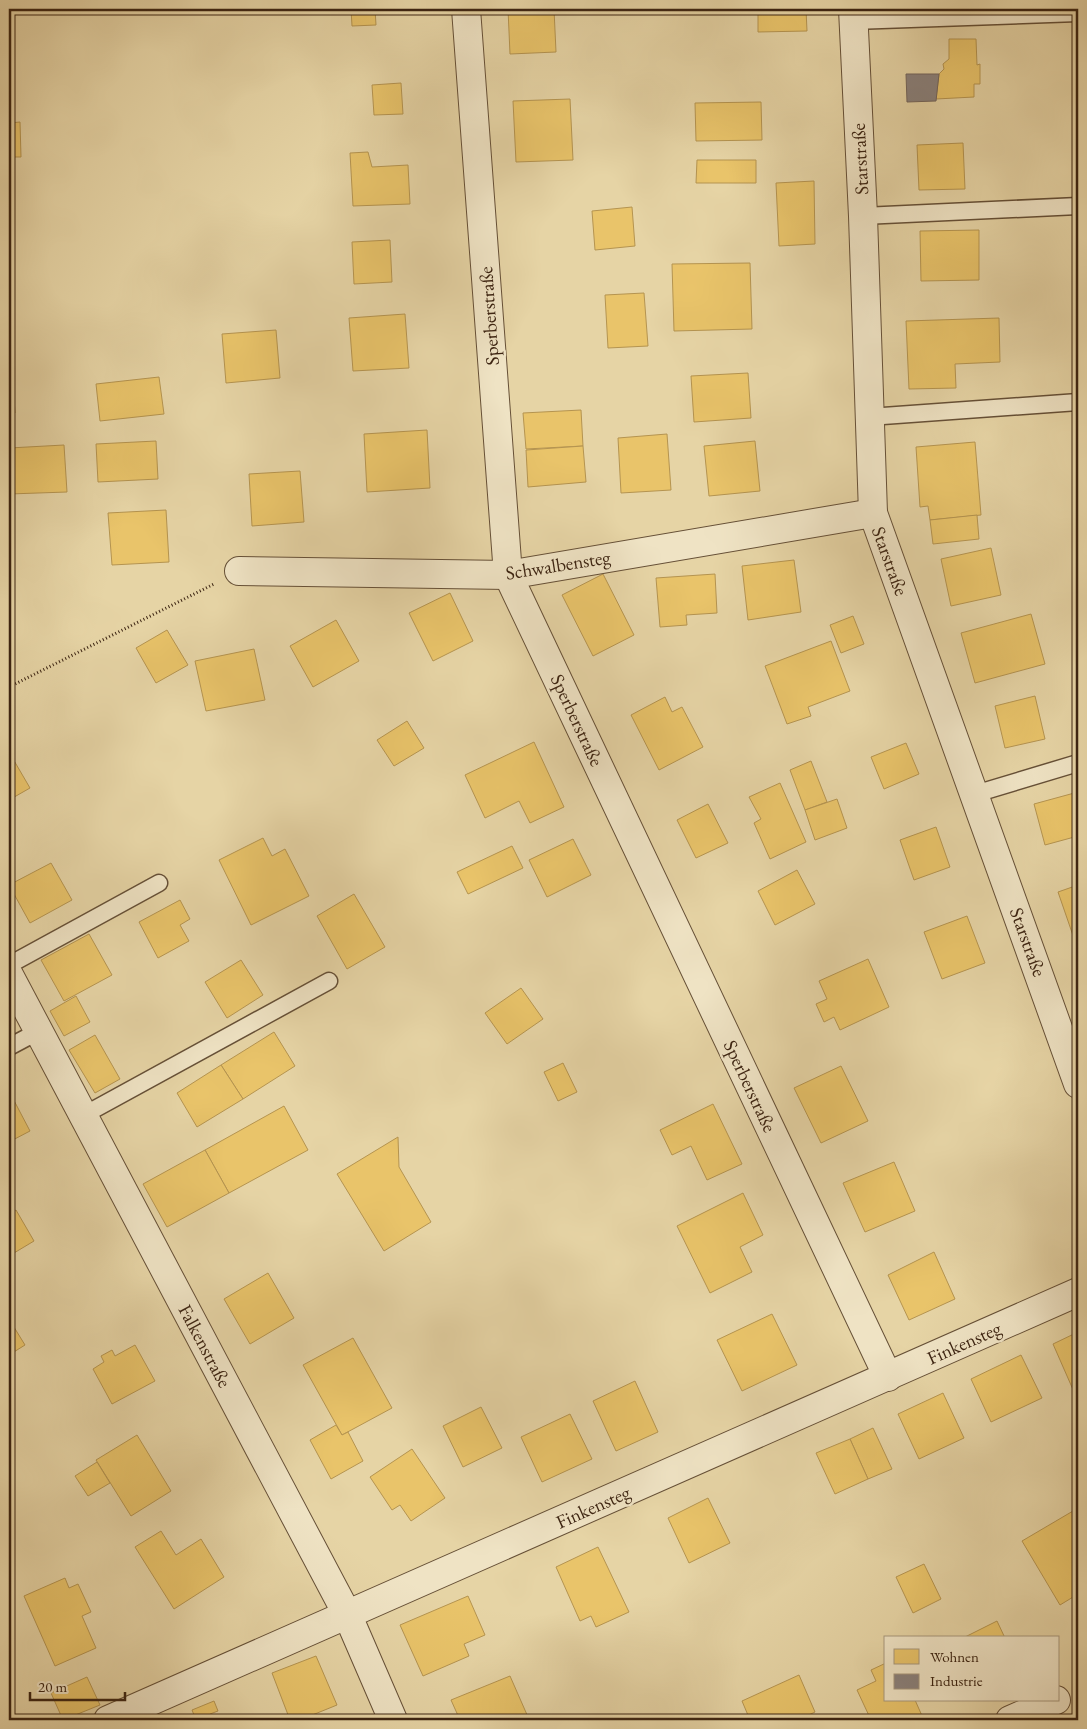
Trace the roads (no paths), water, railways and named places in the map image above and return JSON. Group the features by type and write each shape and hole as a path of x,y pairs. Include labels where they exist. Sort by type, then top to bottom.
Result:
{"street":[{"name":"Sperberstraße","path":"466,9 508,575 888,1378"},
{"name":"Starstraße","path":"853,15 863,216 873,514 1078,1084"},
{"name":"Schwalbensteg","path":"239,572 508,575 873,514"},
{"name":"Falkenstraße","path":"9,975 348,1616 393,1720"},
{"name":"Finkensteg","path":"108,1720 888,1378 1078,1292"},
{"path":"1060,1699 1078,1691"},
{"path":"1010,1720 1052,1702"}],"lane":[{"path":"853,15 1078,13"},
{"path":"863,216 1078,206"},
{"path":"869,417 1078,402"},
{"path":"975,794 1078,763"},
{"path":"9,965 159,883"},
{"path":"84,1115 329,981"},
{"path":"9,1047 39,1031"}]}
